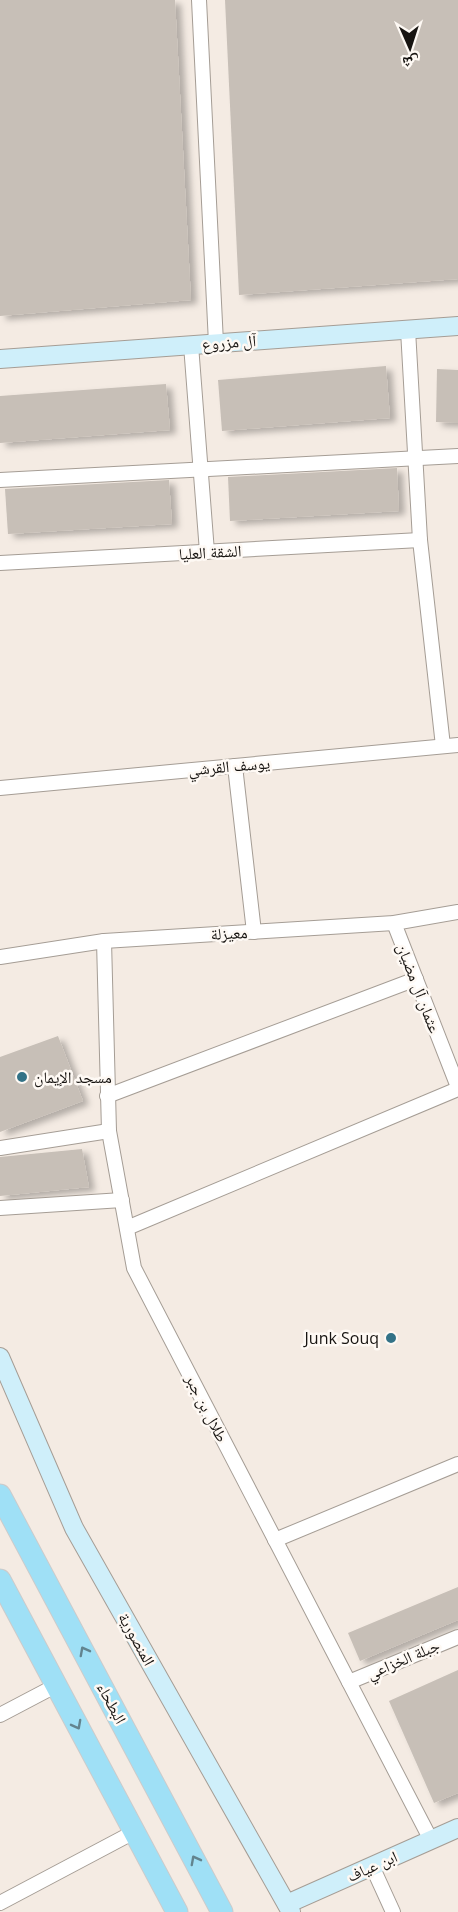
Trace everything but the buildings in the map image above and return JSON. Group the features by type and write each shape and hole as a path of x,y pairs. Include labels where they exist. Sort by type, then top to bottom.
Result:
{"main road":[{"name":"البطحاء","path":"0,1495 222,1912"},
{"path":"0,1580 177,1912"}],"street":[{"path":"199,0 216,343"},
{"name":"آل مزروع","path":"0,359 458,326"},
{"path":"408,330 420,540 443,746"},
{"path":"190,345 207,552"},
{"path":"0,480 458,456"},
{"name":"الشقة العليا","path":"0,563 420,540"},
{"name":"يوسف القرشي","path":"0,788 458,745"},
{"path":"235,766 254,932"},
{"name":"معيزلة","path":"0,957 104,941 394,923 458,912"},
{"name":"عثمان آل مضيان","path":"394,923 458,1088"},
{"name":"طلال بن جبر","path":"104,941 109,1131 134,1268 431,1840"},
{"path":"107,1096 416,979"},
{"path":"127,1228 458,1088"},
{"path":"0,1148 109,1131"},
{"path":"0,1208 122,1200"},
{"name":"المنصورية","path":"0,1357 74,1528 289,1908"},
{"path":"275,1540 458,1464"},
{"name":"جبلة الخزاعي","path":"349,1682 458,1636"},
{"path":"0,1715 57,1685"},
{"name":"ابن عياف","path":"289,1908 372,1866 458,1828"},
{"path":"0,1903 134,1832"},
{"path":"372,1866 393,1912"}],"place":[{"name":"مسجد الإيمان","path":"22,1077"},
{"name":"Junk Souq","path":"391,1338"}]}
